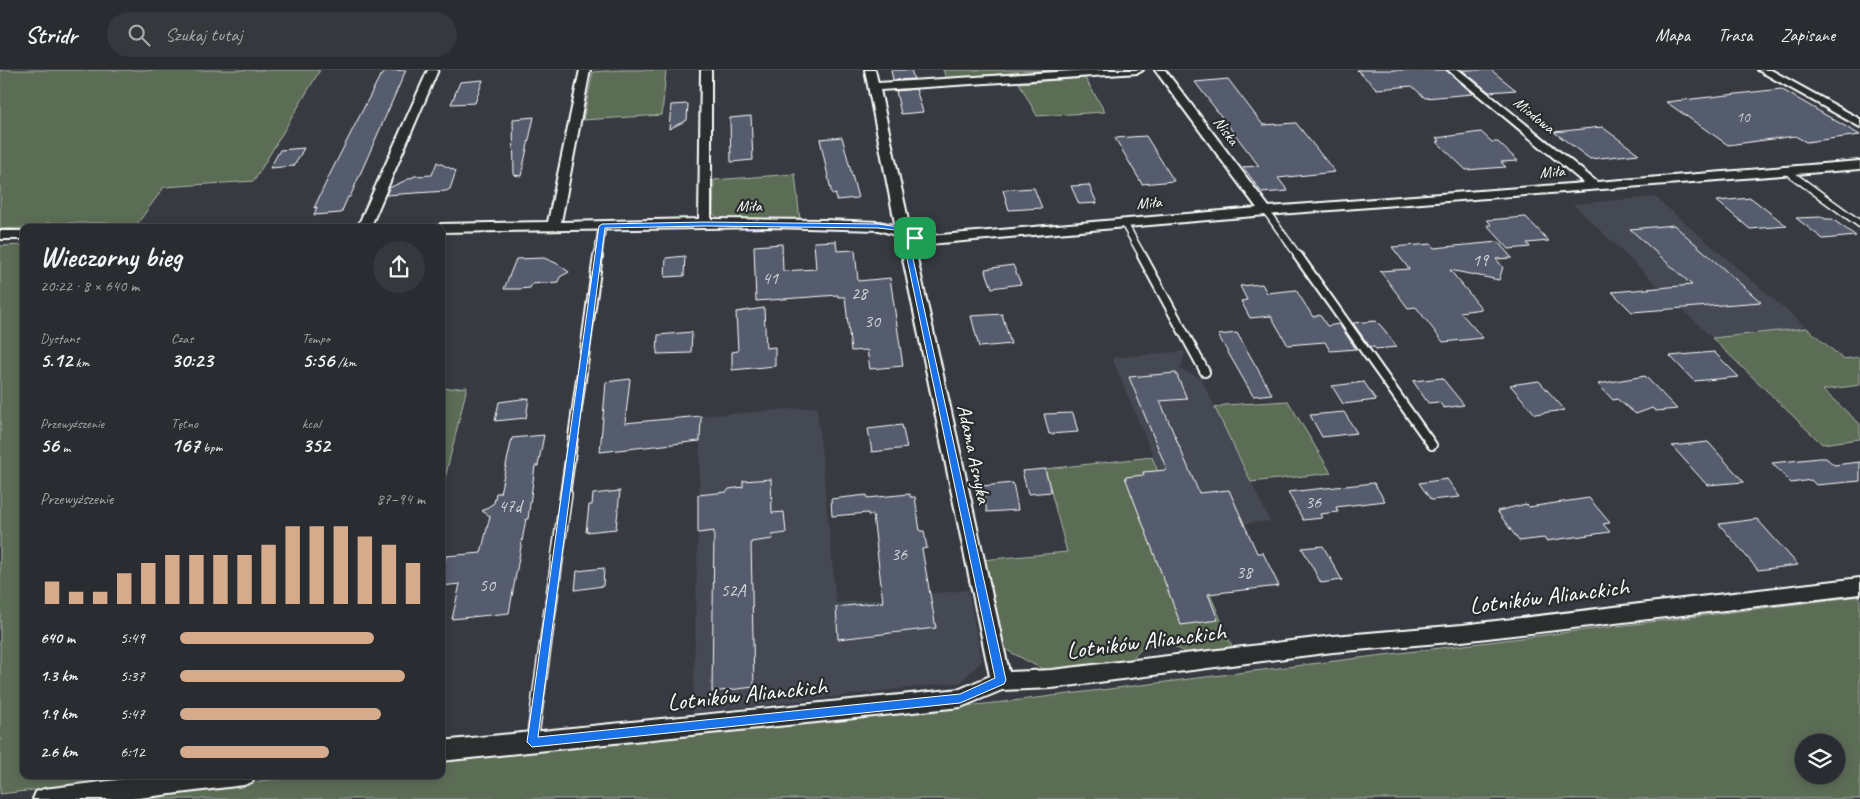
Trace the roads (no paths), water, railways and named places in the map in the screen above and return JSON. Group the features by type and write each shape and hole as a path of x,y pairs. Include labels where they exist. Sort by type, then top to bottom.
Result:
{"street":[{"path":"365,224 433,70"},
{"path":"554,227 585,70"},
{"path":"705,224 706,70"},
{"path":"870,70 901,215 902,224 896,229"},
{"path":"874,87 1138,70"},
{"name":"Niska","path":"1160,70 1266,211"},
{"name":"Miodowa","path":"1453,70 1594,185"},
{"path":"1763,70 1860,124"},
{"name":"Miła","path":"445,228 806,224 896,229 915,238 929,240 1266,211 1860,166"},
{"path":"0,235 20,235"},
{"name":"Adama Asnyka","path":"915,238 909,254 1000,680"},
{"name":"Lotników Alianckich","path":"445,752 960,698 1000,680 1052,679 1333,644 1462,633 1860,586"},
{"path":"44,799 211,779"}],"lane":[{"path":"1787,171 1860,224"},
{"path":"1266,211 1432,445"},
{"path":"1124,223 1205,372"},
{"path":"532,742 602,226"}]}
